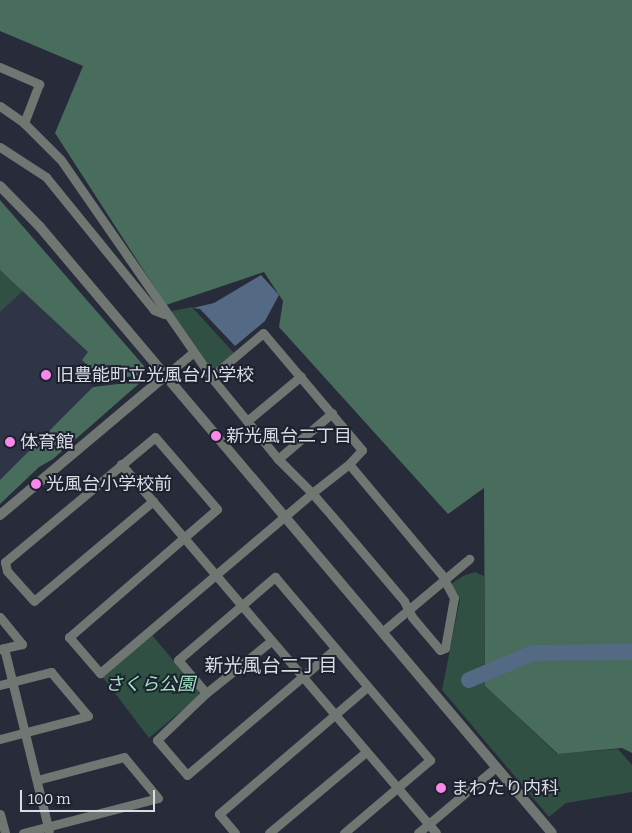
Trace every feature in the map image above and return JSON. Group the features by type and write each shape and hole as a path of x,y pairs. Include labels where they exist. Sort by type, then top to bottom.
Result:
{"street":[{"path":"0,67 39,84 24,123"},
{"path":"0,106 24,123 61,160 165,314 211,378 278,459 312,494 410,609 440,650 445,648 454,598 443,581 441,574 349,464"},
{"path":"0,148 46,177 154,310 165,314"},
{"path":"0,186 23,207 552,833"},
{"path":"153,501 34,601 7,571 5,562 155,437 217,509 69,637 100,673 349,464 362,450 263,332 211,378"},
{"path":"0,515 192,353"},
{"path":"247,421 301,376"},
{"path":"278,459 332,413"},
{"path":"121,464 270,641 436,833"},
{"path":"382,632 469,559"},
{"path":"206,693 178,660 275,577 430,760 344,833"},
{"path":"0,617 22,644 2,648 25,732 48,830"},
{"path":"270,641 206,693 156,740 187,775 335,648"},
{"path":"0,685 51,672 88,716 0,739"},
{"path":"235,833 218,814 367,687"},
{"path":"269,833 366,752"},
{"path":"23,833 48,830 158,798 124,757 37,780"},
{"path":"418,833 496,767"},
{"path":"0,814 5,833"}],"shaded area":[{"name":"旧豊能町立光風台小学校","path":"0,270 89,352 94,380 91,389 0,480"},
{"path":"261,275 279,295 265,321 235,346 200,309 193,308 214,303"}],"green space":[{"path":"0,0 632,0 632,753 622,748 558,754 485,686 484,488 448,514 279,327 283,301 264,272 166,305 55,133 83,66 0,31"},
{"path":"0,200 144,366 146,371 142,375 93,381 92,370 82,360 88,352 0,270"},
{"path":"0,270 24,290 0,312"},
{"path":"192,307 234,353 215,369 208,368 170,317 172,311"},
{"path":"142,381 53,459 39,467 0,504 0,480 93,387"},
{"path":"475,572 484,576 485,686 557,754 618,749 632,765 632,792 566,803 549,817 442,690 460,599 450,585 463,576"},
{"name":"さくら公園","path":"152,635 199,691 199,696 149,738 102,676"}],"waterway":[{"path":"469,680 533,653 632,652"}],"place":[{"name":"旧豊能町立光風台小学校","path":"46,375"},
{"name":"新光風台二丁目","path":"216,436"},
{"name":"体育館","path":"10,442"},
{"name":"光風台小学校前","path":"36,484"},
{"name":"まわたり内科","path":"441,788"}],"district":[{"name":"新光風台二丁目","path":"271,666"}]}
